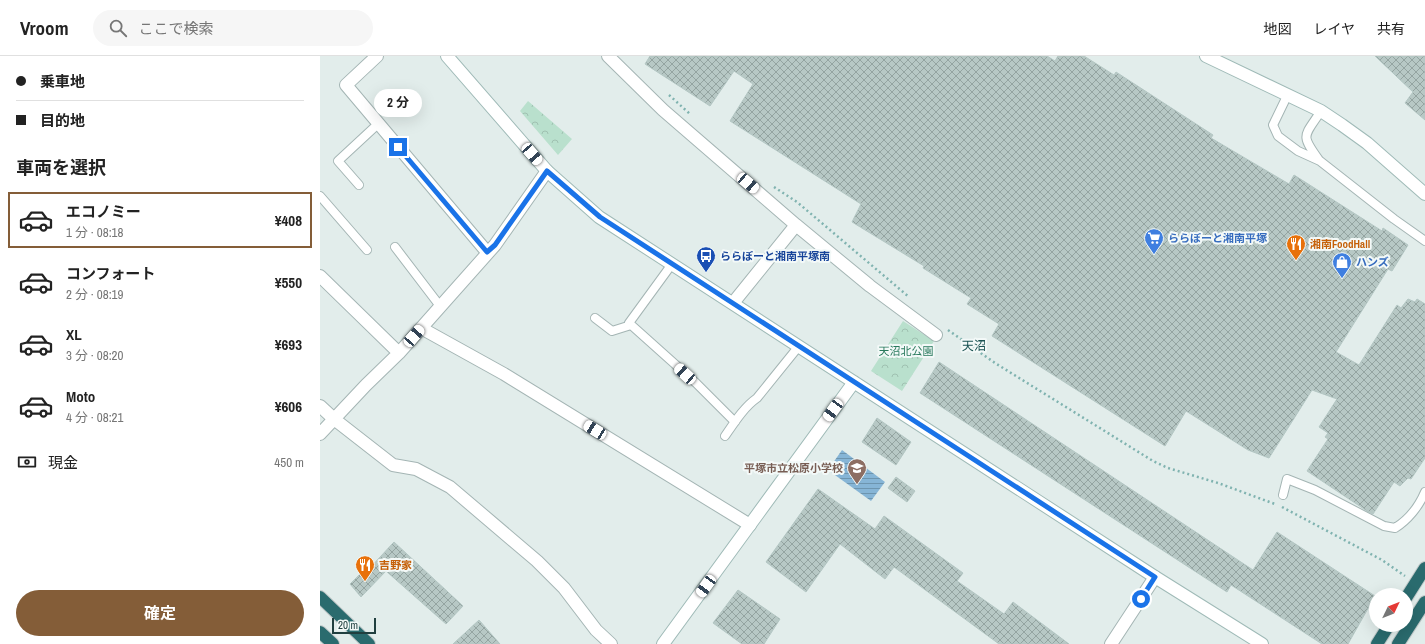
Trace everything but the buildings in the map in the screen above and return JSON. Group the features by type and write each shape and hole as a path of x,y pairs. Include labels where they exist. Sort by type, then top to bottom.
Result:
{"highway":[{"path":"1412,588 1425,568"},
{"path":"320,596 369,644"},
{"path":"1398,644 1425,602"},
{"path":"320,632 333,644"},
{"path":"1376,644 1384,632"}],"street":[{"path":"377,56 346,85 487,252"},
{"path":"447,56 547,171 600,217 1155,577 1262,644"},
{"path":"608,56 663,110 796,225 870,286 939,330"},
{"path":"1206,56 1222,59 1321,111 1366,143 1425,194"},
{"path":"320,434 366,385 400,353 487,252 495,245 547,171"},
{"path":"732,303 796,225"},
{"path":"320,276 400,353"},
{"path":"421,328 504,374 750,525"},
{"path":"663,644 854,382"},
{"path":"320,406 334,420 393,465 416,469 450,487 537,560 564,588 596,630 611,644"},
{"path":"1111,644 1155,577"}],"lane":[{"path":"1288,94 1273,125 1278,136 1298,151 1320,161 1394,219 1425,240"},
{"path":"1320,161 1306,141 1306,134 1321,111"},
{"path":"359,185 338,161 379,123"},
{"path":"320,196 367,250"},
{"path":"395,247 440,306"},
{"path":"631,324 629,323 672,264"},
{"path":"595,318 612,331 631,324"},
{"path":"631,324 696,383 735,422"},
{"path":"725,436 752,401 757,398 799,346"},
{"path":"1283,495 1287,478 1315,490 1384,526 1395,528 1402,523 1425,492"}],"path":[{"path":"665,92 694,117"},
{"path":"769,184 797,202 912,299"},
{"path":"939,330 1168,468 1218,483 1281,506 1382,560 1406,578"}],"green space":[{"path":"528,101 572,139 558,155 520,111"},
{"name":"天沼北公園","path":"903,321 934,341 902,391 871,371"}],"water":[{"path":"842,450 885,482 871,501 828,470"}],"place":[{"name":"ららぽーと湘南平塚","path":"1154,255"},
{"name":"湘南FoodHall","path":"1296,261"},
{"name":"ららぽーと湘南平塚南","path":"706,273"},
{"name":"ハンズ","path":"1342,279"},
{"name":"平塚市立松原小学校","path":"857,485"},
{"name":"吉野家","path":"365,582"}],"district":[{"name":"天沼","path":"974,346"}],"route":[{"path":"398,147 487,252 495,245 547,171 600,217 1155,577 1141,599"}]}
